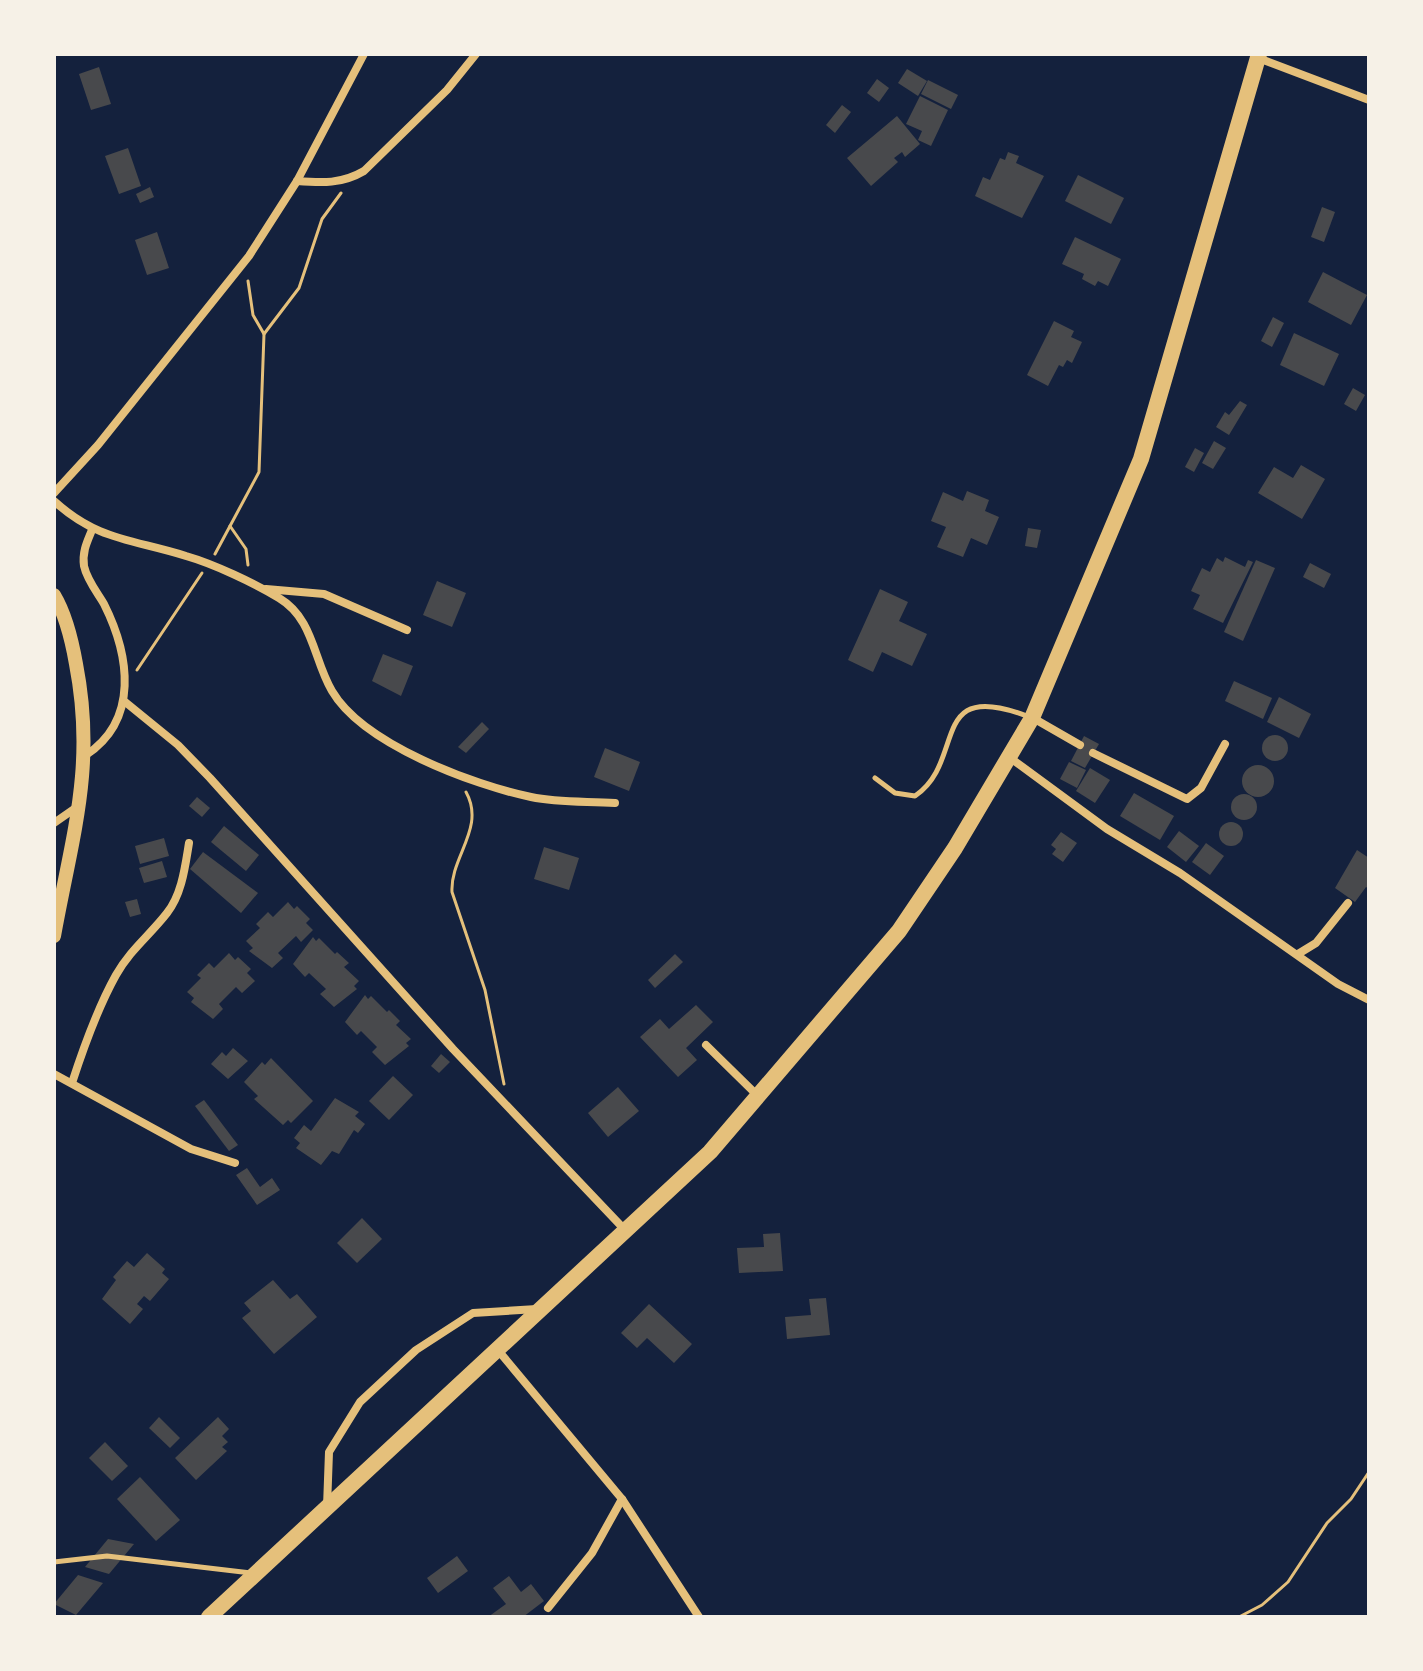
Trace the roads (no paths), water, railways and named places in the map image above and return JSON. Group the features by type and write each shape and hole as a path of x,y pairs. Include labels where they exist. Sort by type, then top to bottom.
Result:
{"highway":[{"path":"209,1617 710,1152 760,1098 899,931 955,848 1032,718 1141,459 1258,56"}],"main road":[{"path":"54,595 72,644 84,718 86,755 81,804 54,936"}],"street":[{"path":"54,493 98,445 245,261 297,181 364,54"},
{"path":"297,181 349,180 405,133 476,54"},
{"path":"1258,56 1369,100"},
{"path":"54,501 92,530 127,544 208,564 261,588 324,594 407,630"},
{"path":"86,755 109,738 124,701 125,688 123,662 112,626 83,562 92,530"},
{"path":"261,588 295,609 309,632 332,691 349,712 381,738 448,772 529,797 563,802 615,803"},
{"path":"124,701 178,745 210,778 507,1108 625,1230"},
{"path":"1032,718 1080,745"},
{"path":"1093,753 1187,799 1201,788 1225,744"},
{"path":"1009,757 1107,829 1298,954 1338,984 1369,1000"},
{"path":"54,823 81,804"},
{"path":"72,1083 88,1035 116,975 131,950 168,912 179,891 189,843"},
{"path":"1298,954 1316,943 1348,903"},
{"path":"706,1045 760,1098"},
{"path":"54,1074 191,1149 235,1163"},
{"path":"327,1508 329,1452 360,1402 382,1381 416,1350 473,1313 538,1309"},
{"path":"496,1348 622,1499 699,1617"},
{"path":"548,1608 592,1553 622,1499"}],"lane":[{"path":"875,778 907,797 923,790 954,725 975,706 988,704 1032,718"},
{"path":"54,1562 107,1556 256,1573"}]}
